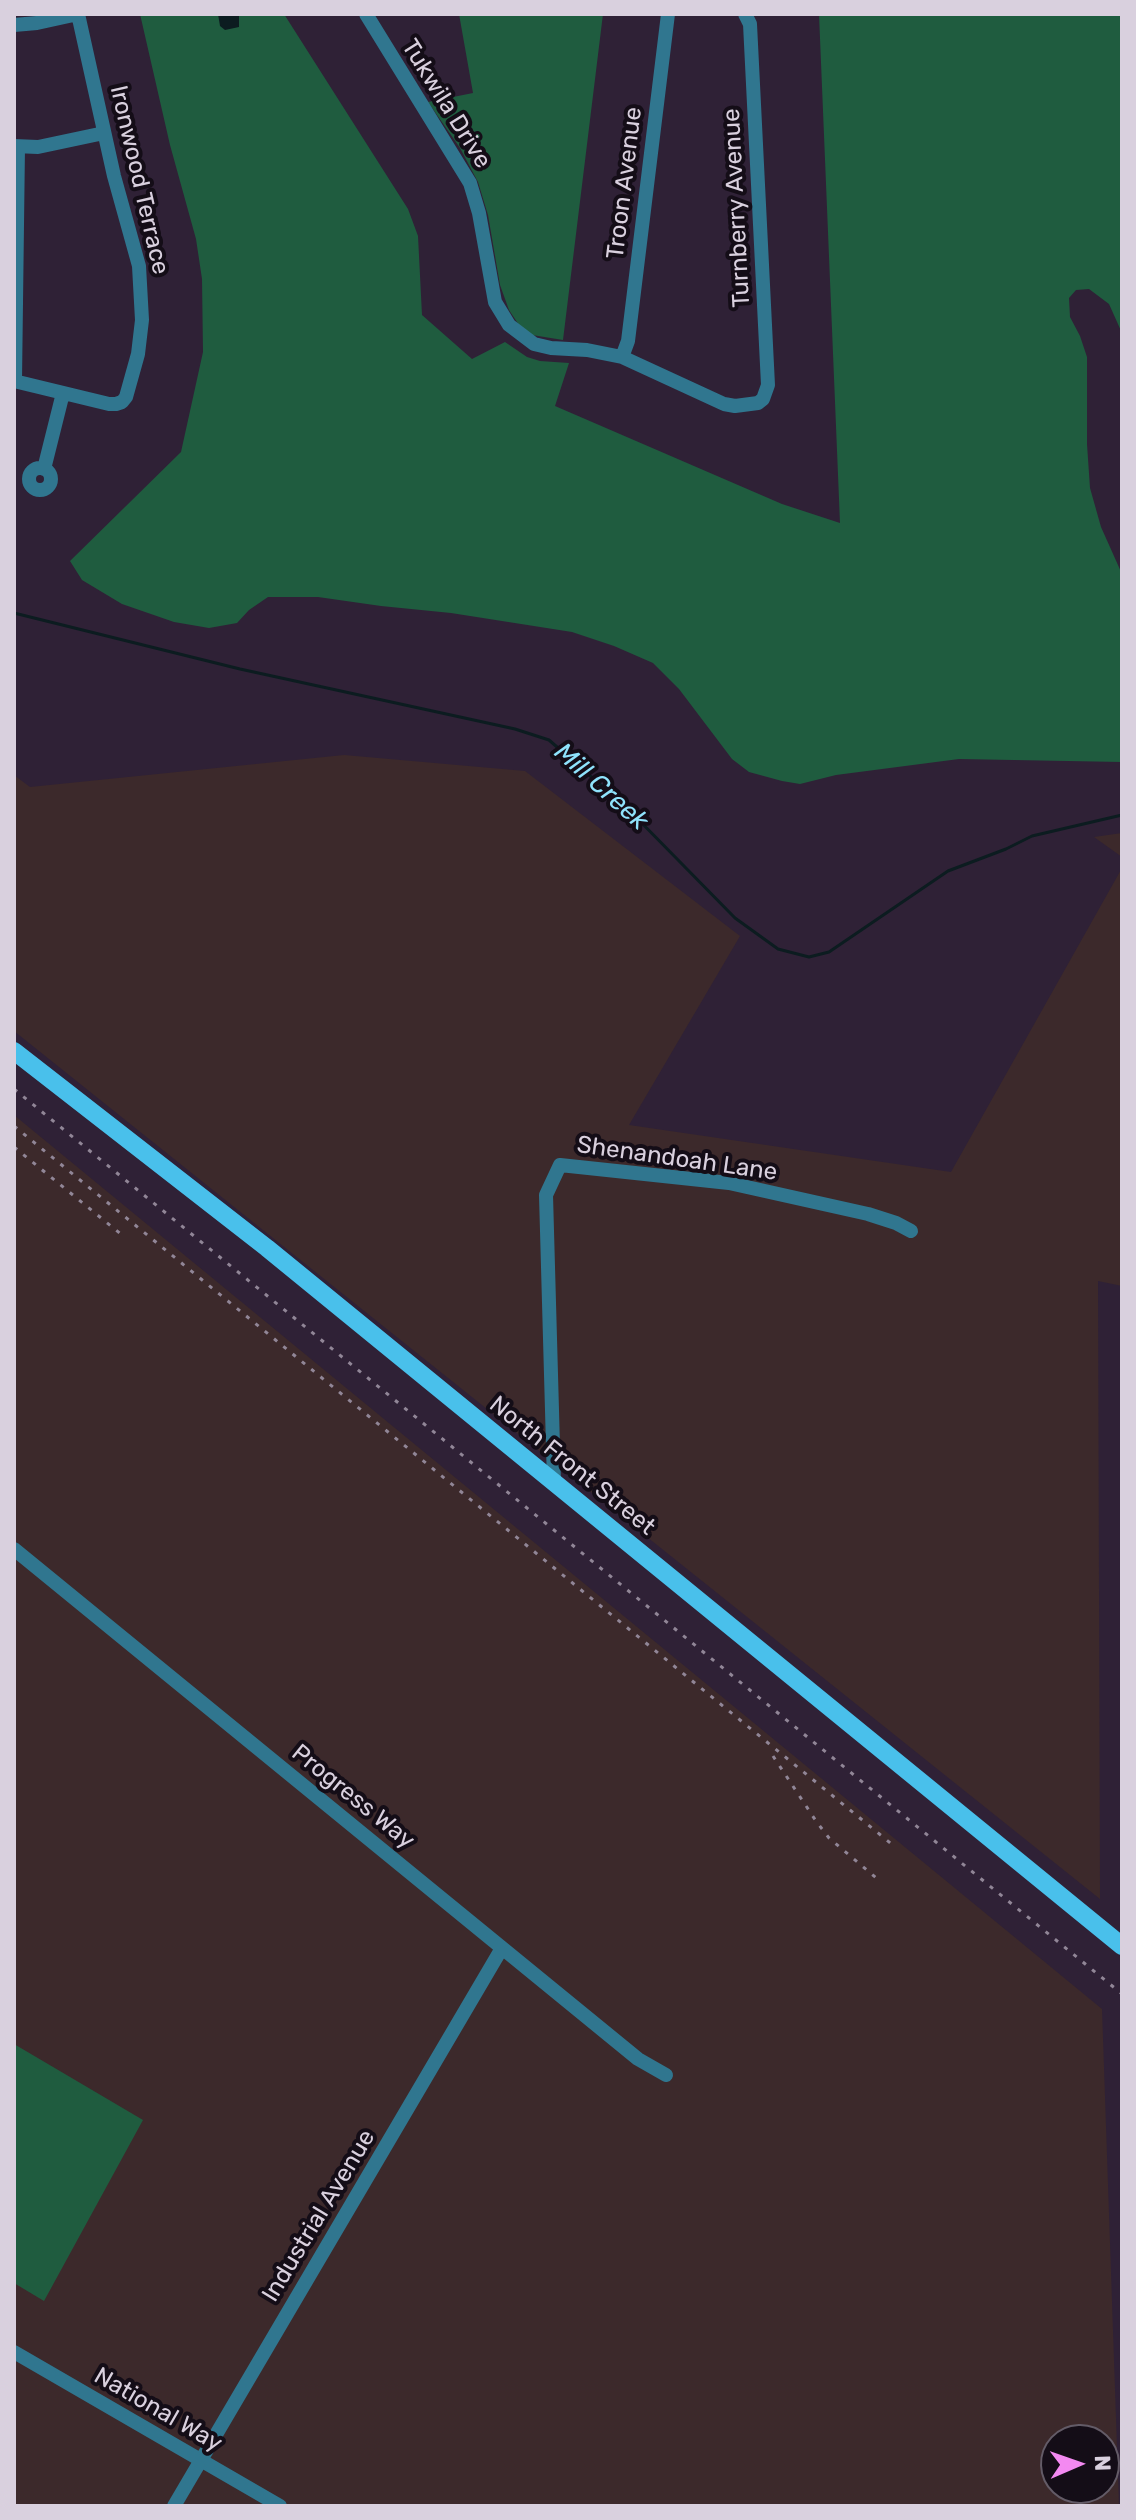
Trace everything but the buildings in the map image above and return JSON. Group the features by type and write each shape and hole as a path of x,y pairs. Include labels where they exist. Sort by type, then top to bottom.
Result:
{"main road":[{"name":"North Front Street","path":"14,1051 242,1228 1122,1946"}],"street":[{"path":"14,25 78,14"},
{"name":"Ironwood Terrace","path":"63,393 109,404 122,402 129,389 138,354 142,320 137,255 104,133 78,14"},
{"name":"Tukwila Drive","path":"366,14 470,183 479,213 495,302 516,332 534,344 622,357 729,405 751,406 763,399"},
{"name":"Troon Avenue","path":"622,357 628,341 668,14"},
{"name":"Turnberry Avenue","path":"745,14 750,24 768,385 763,399"},
{"path":"44,469 63,393 15,381 16,147 38,147 104,133"},
{"name":"Shenandoah Lane","path":"554,1482 546,1195 560,1165 729,1183 876,1216 911,1231"},
{"name":"Progress Way","path":"14,1549 638,2059 666,2075"},
{"name":"Industrial Avenue","path":"174,2506 502,1948"},
{"name":"National Way","path":"14,2352 280,2506"}],"shaded area":[{"path":"218,14 239,14 239,27 225,30 220,26"},
{"path":"344,755 525,771 740,936 629,1125 951,1172 1122,868 1122,1286 1098,1281 1100,1899 14,1031 14,775 30,787"},
{"path":"1122,833 1122,857 1094,837"},
{"path":"14,1115 1102,2009 1116,2424 1040,2424 1040,2504 1119,2506 14,2506"}],"green space":[{"path":"140,14 284,14 408,209 418,236 422,315 472,359 505,342 527,357 569,363 555,406 782,504 840,523 819,14 1122,14 1122,333 1109,304 1089,289 1076,290 1069,298 1070,317 1087,357 1090,488 1101,527 1122,574 1122,762 959,759 836,775 800,784 782,781 749,772 732,759 679,689 653,663 572,632 318,597 268,597 237,623 209,628 174,622 122,604 82,580 70,561 181,452 203,352 202,279 196,239 170,145"},
{"path":"459,14 603,14 563,340 532,335 519,325 509,310 500,285 488,215 478,182 460,148 428,102 473,93"},
{"path":"14,2044 143,2120 44,2301 14,2283"}],"waterway":[{"name":"Mill Creek","path":"14,613 240,669 515,729 549,740 628,809 735,918 778,949 809,957 829,952 948,871 1032,836 1122,815"}],"railway":[{"path":"14,1089 1122,1994"},
{"path":"14,1126 894,1846"},
{"path":"14,1147 122,1235"},
{"path":"773,1756 829,1838 881,1882"}]}
